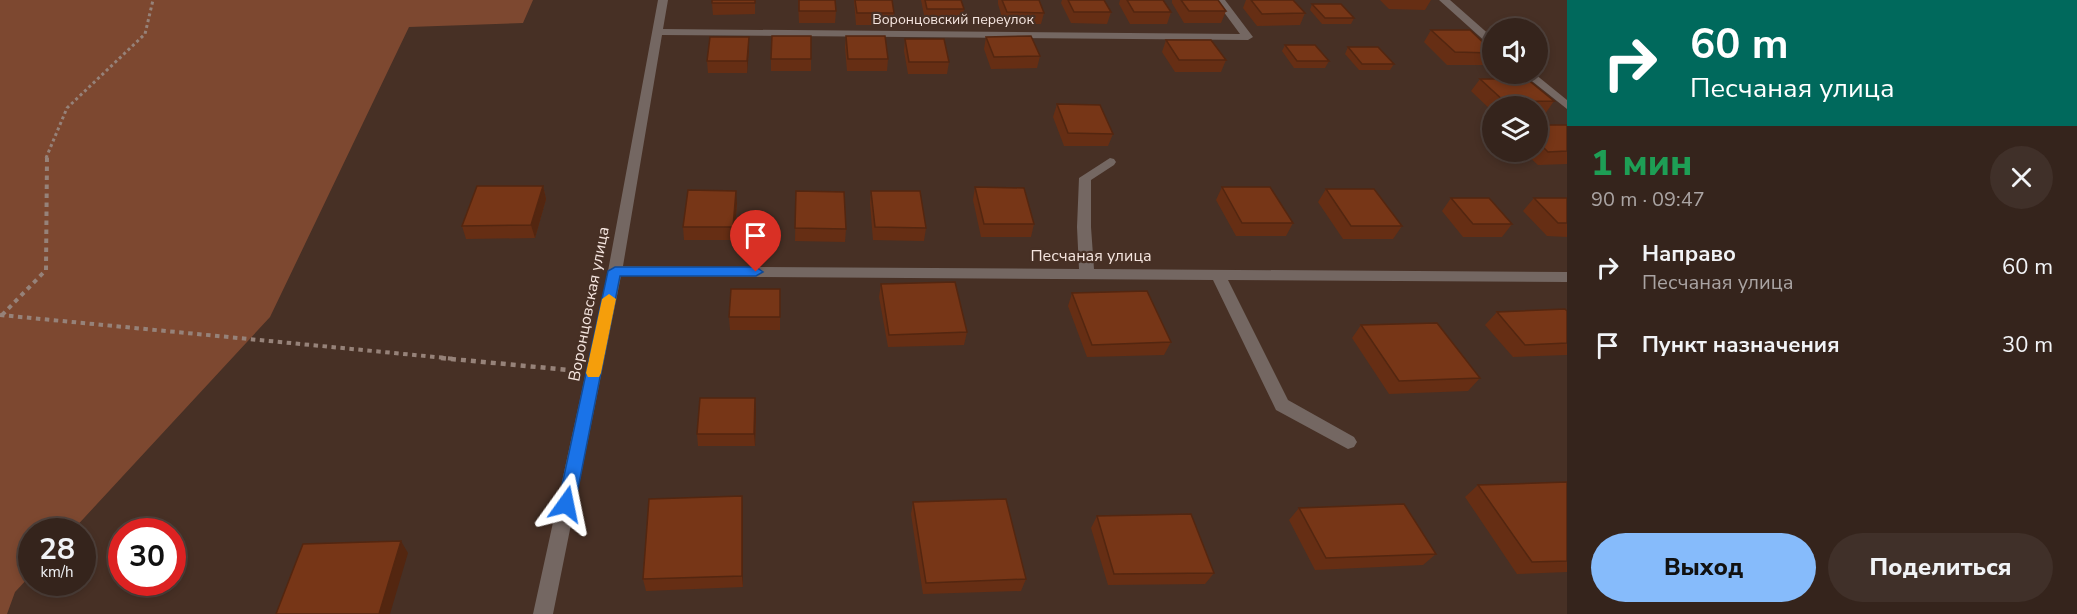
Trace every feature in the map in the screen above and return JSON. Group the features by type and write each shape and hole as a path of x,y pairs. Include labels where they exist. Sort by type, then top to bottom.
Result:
{"street":[{"name":"Воронцовская улица","path":"543,614 615,271 663,0"},
{"name":"Воронцовский переулок","path":"657,32 1248,37 1220,0"},
{"path":"1444,0 1482,33"},
{"path":"1541,84 1567,106"},
{"path":"1087,274 1084,227 1085,178 1110,162"},
{"name":"Песчаная улица","path":"615,271 1567,276"},
{"path":"1218,275 1282,405 1348,442"}],"path":[{"path":"1,316 46,270 46,159 67,108 145,34 153,0"},
{"path":"1,316 594,372"}],"shaded area":[{"path":"0,0 533,0 523,23 409,27 270,317 84,518 18,518 18,589 7,614 0,614"}],"building":[{"path":"712,0 755,0 755,3 712,3"},
{"path":"799,0 835,0 836,11 799,11"},
{"path":"855,0 892,0 894,13 857,13"},
{"path":"925,0 961,0 964,9 927,9"},
{"path":"1002,0 1039,0 1044,13 1007,12"},
{"path":"1068,0 1104,0 1111,12 1074,12"},
{"path":"1127,0 1163,0 1171,12 1134,12"},
{"path":"1181,0 1218,0 1226,11 1189,11"},
{"path":"1251,0 1293,0 1305,13 1262,14"},
{"path":"1312,4 1341,4 1354,18 1325,18"},
{"path":"1431,30 1470,30 1482,41 1482,53 1455,52"},
{"path":"772,36 811,36 811,59 771,59"},
{"path":"846,36 885,36 888,59 848,59"},
{"path":"1031,36 1040,56 994,57 986,37"},
{"path":"710,37 749,37 747,61 707,61"},
{"path":"905,39 944,39 949,62 909,62"},
{"path":"1166,40 1211,40 1226,60 1179,60"},
{"path":"1285,45 1315,45 1329,61 1297,61"},
{"path":"1348,47 1378,47 1394,64 1362,64"},
{"path":"1485,84 1533,84 1548,96 1498,96"},
{"path":"1057,104 1100,105 1113,134 1068,133"},
{"path":"1548,125 1567,125 1567,151 1548,152"},
{"path":"477,186 543,186 531,225 462,226"},
{"path":"975,187 1024,188 1034,224 984,224"},
{"path":"1222,187 1270,187 1293,223 1242,223"},
{"path":"1326,189 1374,189 1402,226 1351,226"},
{"path":"688,190 736,191 733,227 683,227"},
{"path":"796,191 844,192 846,229 795,228"},
{"path":"871,191 920,191 926,228 875,227"},
{"path":"1451,198 1489,198 1512,224 1473,224"},
{"path":"1534,198 1567,198 1567,223 1558,223"},
{"path":"955,282 967,332 889,335 881,284"},
{"path":"731,289 780,289 780,317 729,317"},
{"path":"1147,291 1171,342 1092,345 1072,293"},
{"path":"1565,309 1567,311 1567,343 1525,345 1497,312"},
{"path":"1437,323 1480,378 1399,381 1361,325"},
{"path":"700,398 755,398 754,434 697,434"},
{"path":"1567,482 1567,561 1532,562 1478,485"},
{"path":"742,496 742,576 643,579 649,499"},
{"path":"1006,499 1026,579 926,583 913,502"},
{"path":"1404,504 1436,554 1326,558 1299,508"},
{"path":"1191,514 1214,573 1114,574 1097,516"},
{"path":"401,541 379,614 276,614 303,544"}],"slow traffic":[{"path":"593,373 609,299"}],"route":[{"path":"566,504 615,271 756,272"}]}
